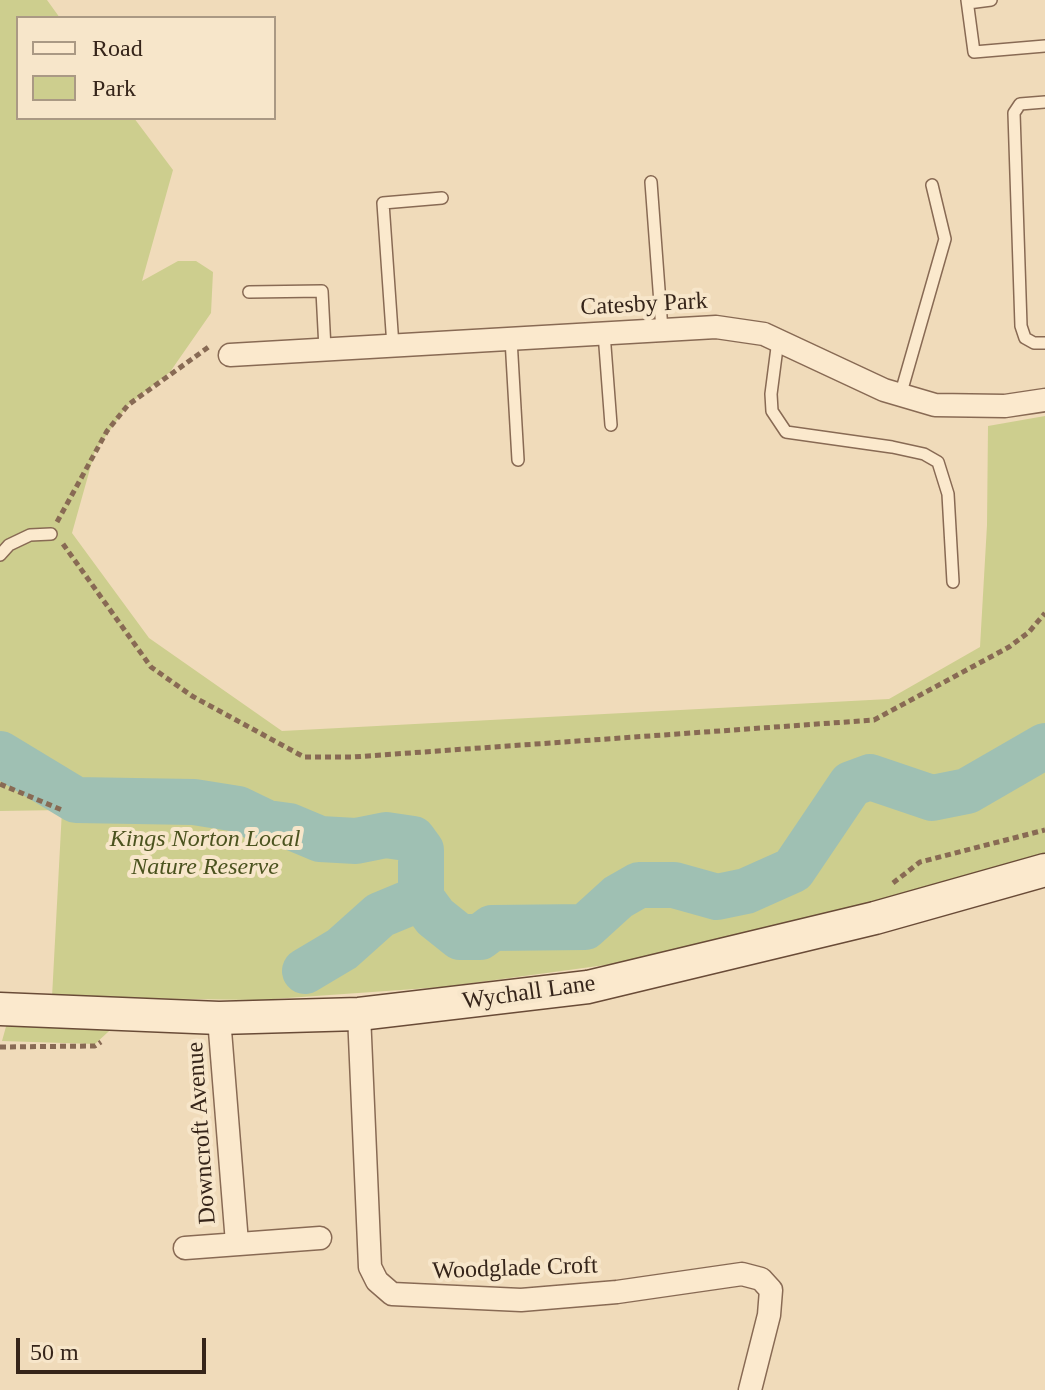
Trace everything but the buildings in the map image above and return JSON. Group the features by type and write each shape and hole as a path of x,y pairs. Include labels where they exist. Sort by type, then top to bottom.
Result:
{"street":[{"name":"Catesby Park","path":"230,355 732,328 778,340 900,396 935,405 969,408 1045,400"},
{"name":"Wychall Lane","path":"0,1009 219,1018 359,1014 588,987 875,918 1045,870"},
{"name":"Woodglade Croft","path":"359,1014 370,1267 377,1281 392,1294 521,1300 617,1292 742,1274 761,1279 771,1290 769,1315 750,1390"},
{"name":"Downcroft Avenue","path":"219,1018 237,1243"},
{"name":"Downcroft Avenue","path":"185,1248 320,1238"}],"lane":[{"path":"991,0 967,1 974,52 1045,46"},
{"path":"1045,102 1020,104 1014,113 1021,326 1025,338 1034,343 1045,343"},
{"path":"651,182 662,330"},
{"path":"900,396 945,239 932,185"},
{"path":"393,346 383,203 442,198"},
{"path":"249,292 322,291 325,349"},
{"path":"604,333 611,425"},
{"path":"511,339 518,460"},
{"path":"778,340 771,394 772,411 786,432 892,447 924,454 938,462 948,494 953,582"},
{"path":"0,555 9,545 30,535 51,534"}],"path":[{"path":"230,355 230,336 217,340 128,405 91,457 51,534 62,544 151,667 192,696 304,757 353,757 462,746 863,722 919,697 1009,647 1029,632 1045,613"},
{"path":"0,784 62,810"},
{"path":"891,884 920,862 1045,830"}],"green space":[{"name":"Kings Norton Local Nature Reserve","path":"0,0 47,0 59,16 16,16 16,120 136,120 173,170 142,281 178,261 196,261 213,272 211,313 170,372 128,405 95,451 72,533 149,638 282,731 889,699 980,647 987,525 988,426 1045,416 1045,854 866,907 613,964 443,987 259,1000 52,997 62,810 0,811"},
{"path":"120,1021 95,1044 2,1041 7,1023"}],"waterway":[{"path":"421,898 435,917 460,937 480,937 492,928 585,927 618,897 639,885 674,885 717,897 746,891 793,870 851,784 870,777 932,798 967,791 1045,746"},
{"path":"0,754 76,800 194,802 238,809 267,823 289,826 320,839 356,841 386,835 413,839 421,850 421,898"},
{"path":"305,971 342,949 380,915 421,898"}]}
